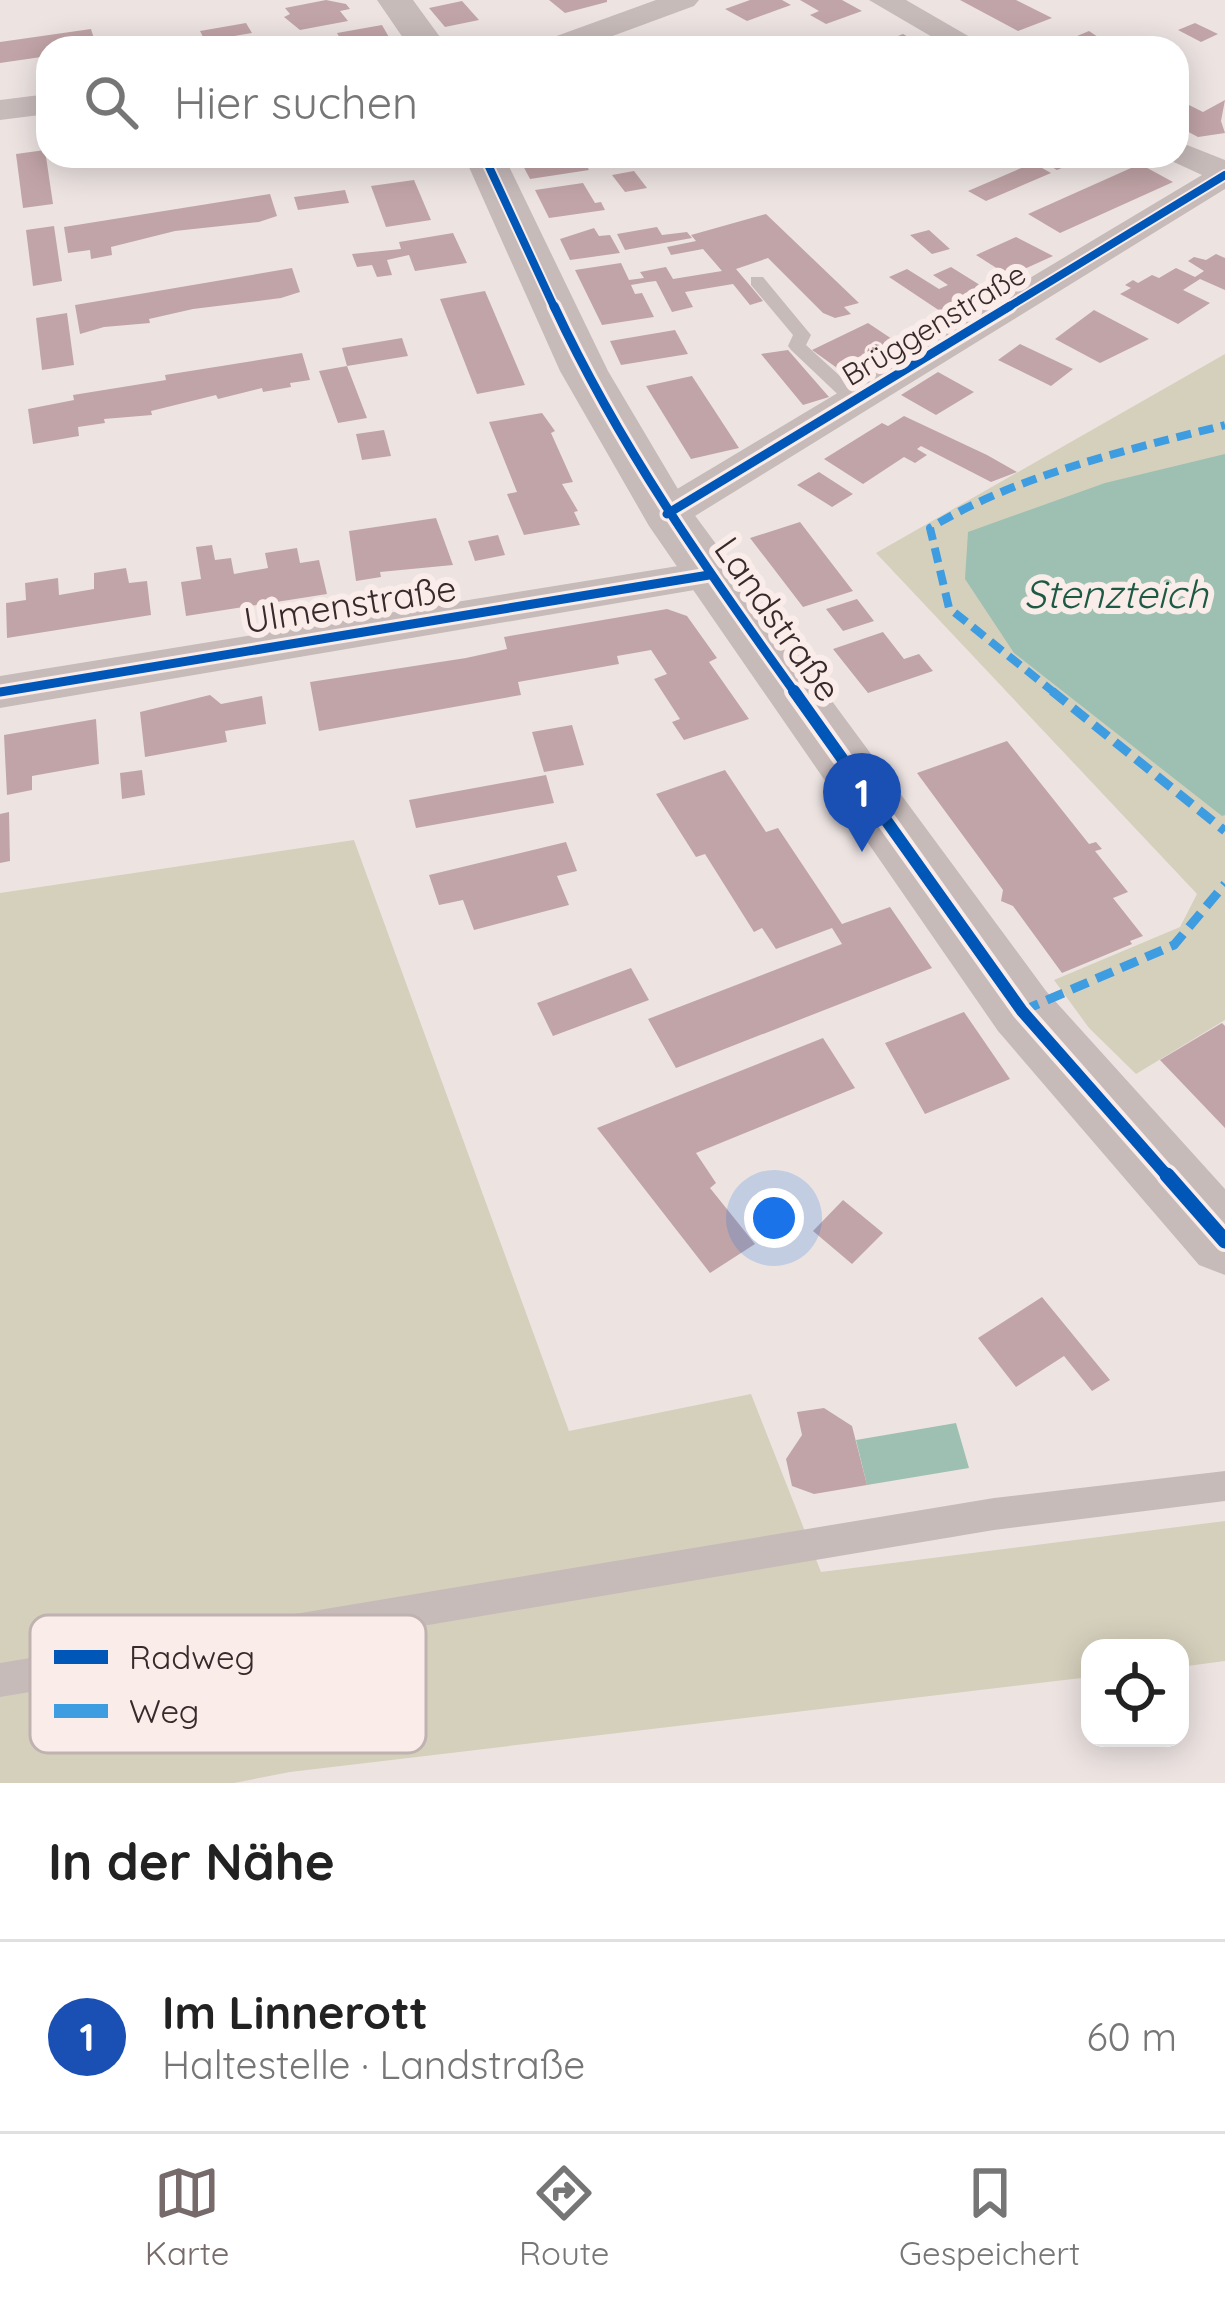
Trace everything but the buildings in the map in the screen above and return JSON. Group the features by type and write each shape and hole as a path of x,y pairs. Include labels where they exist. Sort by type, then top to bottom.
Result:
{"street":[{"path":"395,0 420,36"},
{"path":"584,36 684,0"},
{"path":"884,0 952,36"},
{"path":"0,110 36,106"},
{"path":"1189,157 1225,174"},
{"name":"Landstraße","path":"490,168 584,370 667,514 1022,1012 1222,1233"},
{"name":"Brüggenstraße","path":"667,514 1225,174"},
{"name":"Ulmenstraße","path":"0,692 709,575"}],"lane":[{"path":"757,281 802,335 797,346 856,401"},
{"path":"390,1615 971,1518 1225,1486"},
{"path":"0,1680 30,1675"}],"shaded area":[{"path":"1225,354 1225,1020 1136,1074 1089,1028 1054,980 1180,927 1197,894 876,553"},
{"path":"354,840 569,1431 751,1394 821,1572 1225,1521 1225,1661 1189,1666 1189,1639 1081,1639 1081,1678 290,1772 234,1783 0,1783 0,893"}],"water":[{"name":"Stenzteich","path":"1225,454 1222,816 1014,653 965,579 968,532 1105,483"},
{"path":"956,1423 969,1468 867,1485 856,1440"}],"marked path":[{"path":"1225,425 1080,463 963,508 930,528 949,608 1225,831"},
{"path":"1022,1011 1174,945 1225,884"}],"cycle path":[{"path":"490,168 584,371 667,514 1022,1011 1225,1241"},
{"path":"667,514 1225,175"},
{"path":"0,692 709,575"}],"place":[{"name":"Im Linnerott","path":"862,852"}]}
